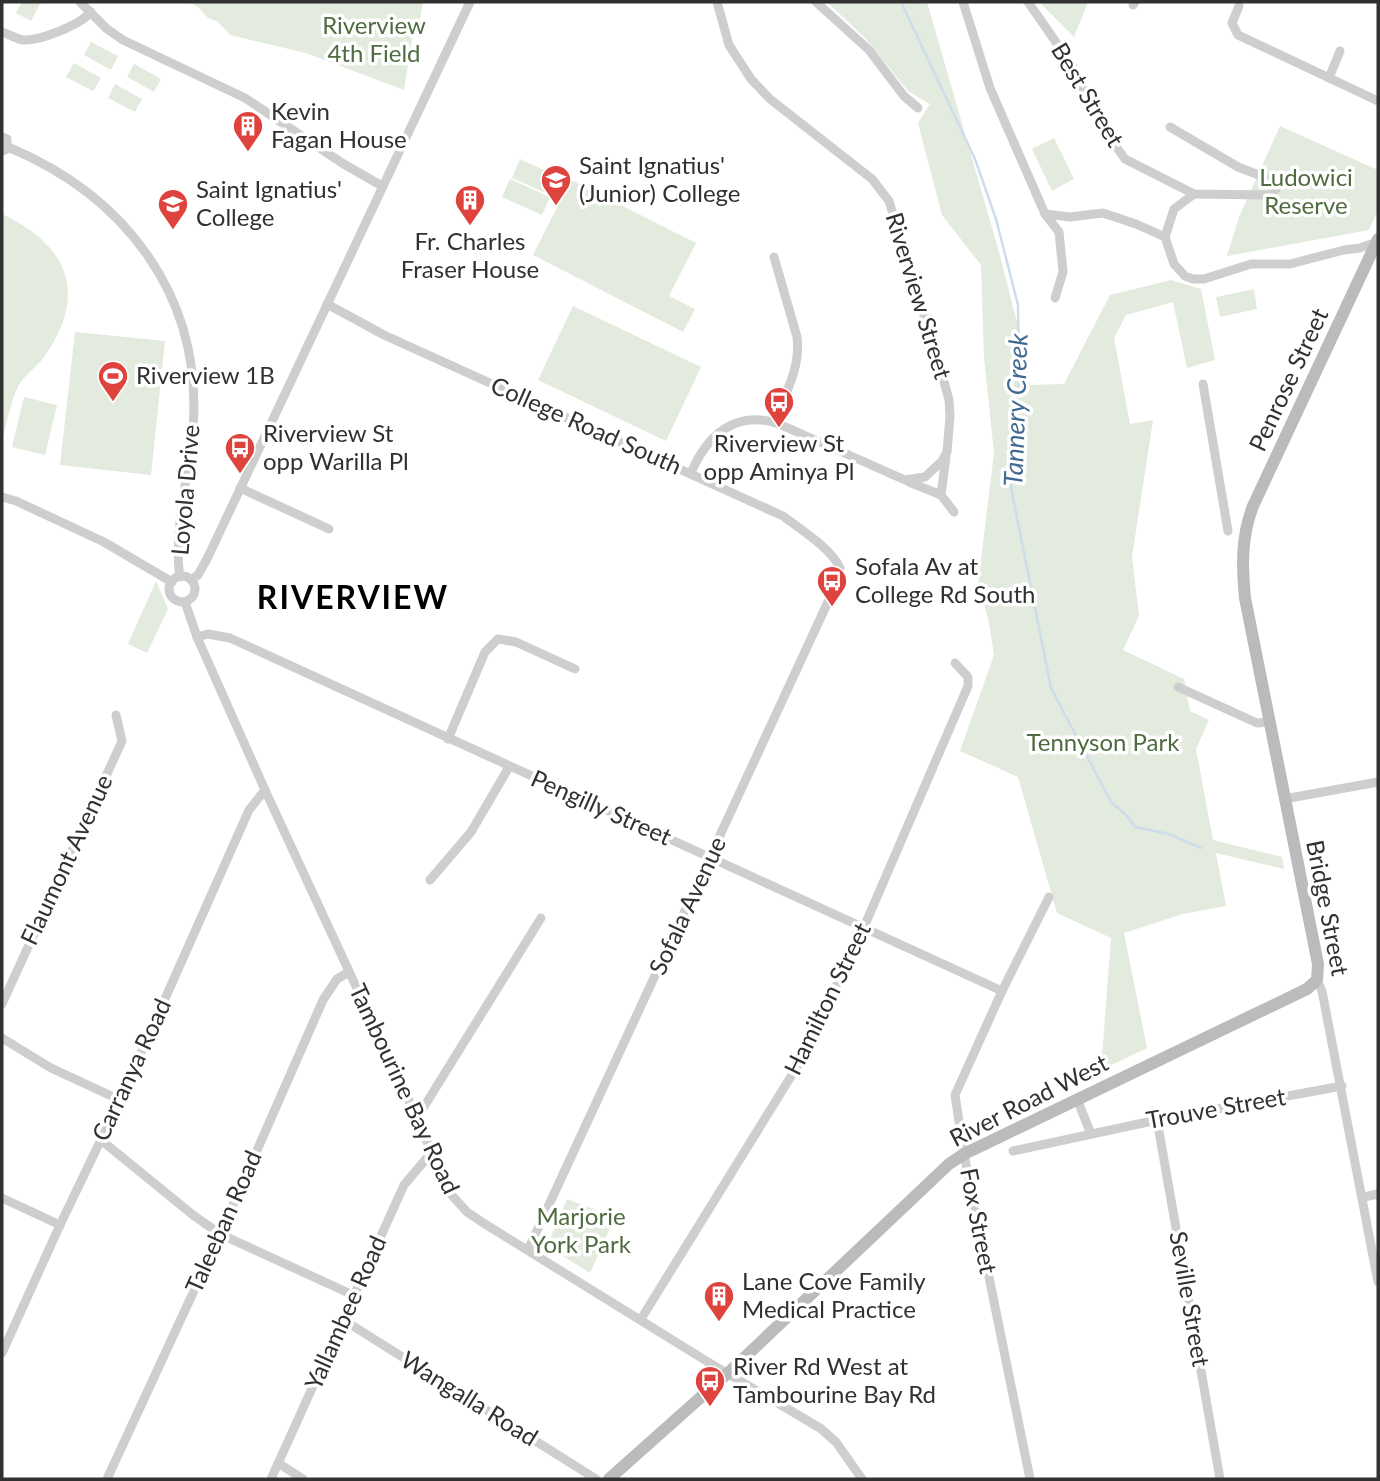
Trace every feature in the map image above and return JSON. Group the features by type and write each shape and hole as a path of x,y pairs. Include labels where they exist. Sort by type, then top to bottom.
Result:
{"main road":[{"name":"Penrose Street","path":"1244,541 1251,513 1265,480 1378,241"},
{"name":"Bridge Street","path":"1244,541 1242,554 1245,598 1318,964 1317,980"},
{"name":"River Road West","path":"609,1479 728,1373 949,1164 964,1154 1307,989 1317,980"}],"street":[{"path":"80,2 123,40 245,98 342,163 382,186"},
{"path":"2,497 104,542 176,579 191,580 202,569 470,2"},
{"name":"Riverview Street","path":"717,2 729,45 751,79 770,99 859,167 889,201 949,400 950,432 941,495"},
{"path":"816,2 869,50 904,96 918,108"},
{"path":"963,2 990,88 1045,214 1059,232 1063,272 1055,298"},
{"name":"Best Street","path":"1028,2 1072,65 1097,121 1125,159 1194,194 1269,195 1277,188 1269,179 1238,167 1170,127"},
{"path":"1238,6 1231,23 1238,35 1378,101"},
{"path":"2,32 26,40 72,26 91,12"},
{"path":"1329,78 1340,51"},
{"name":"Loyola Drive","path":"2,136 7,139 5,149 63,173 107,207 143,248 171,299 186,344 194,390 192,434 176,579"},
{"path":"1194,194 1174,209 1165,237 1174,264 1185,276 1193,279 1204,279 1251,264 1290,264 1360,248 1378,241"},
{"path":"1045,214 1070,216 1103,213 1136,223 1165,237"},
{"path":"774,257 799,349 797,365 774,422"},
{"name":"College Road South","path":"327,304 364,326 783,516 836,561"},
{"path":"1203,384 1228,531"},
{"path":"691,473 705,446 720,431 745,421 774,422 941,495 954,512"},
{"path":"905,480 925,477 932,473 947,452"},
{"path":"240,488 329,529"},
{"name":"Sofala Avenue","path":"528,1250 838,579 840,568 836,561"},
{"path":"176,579 170,589 172,596 177,601 185,602 194,595 195,587 191,580"},
{"name":"Tambourine Bay Road","path":"185,602 197,637 265,790 417,1118 448,1191 457,1203 528,1250 820,1428 836,1442 862,1479"},
{"name":"Pengilly Street","path":"197,637 208,634 230,638 1002,991"},
{"path":"448,739 485,652 498,639 516,642 575,669"},
{"name":"Hamilton Street","path":"641,1319 803,1057 864,927 968,687 968,677 955,663"},
{"path":"1178,687 1257,723 1269,722"},
{"name":"Flaumont Avenue","path":"2,1004 122,741 116,715"},
{"path":"430,880 471,832 509,767"},
{"path":"1284,799 1378,782"},
{"name":"Carranya Road","path":"2,1353 120,1100 249,810 265,790"},
{"name":"Fox Street","path":"1030,1479 964,1154 955,1095 1002,991 1049,897"},
{"path":"417,1118 541,918"},
{"name":"Taleeban Road","path":"107,1479 220,1234 323,1000 337,979 349,972"},
{"name":"Bridge Street","path":"1317,980 1322,991 1342,1086 1378,1282"},
{"path":"2,1038 51,1068 120,1100"},
{"name":"Trouve Street","path":"1013,1151 1157,1120 1342,1086"},
{"path":"1077,1099 1091,1134"},
{"name":"Seville Street","path":"1157,1120 1220,1479"},
{"path":"101,1140 220,1234 353,1295"},
{"name":"Yallambee Road","path":"271,1479 404,1185 426,1159 432,1156"},
{"path":"1364,1197 1378,1194"},
{"path":"2,1198 60,1225"},
{"name":"Wangalla Road","path":"342,1319 596,1479"},
{"path":"278,1463 303,1479"}],"green space":[{"path":"22,2 41,2 31,21 16,13"},
{"name":"Riverview 4th Field","path":"189,2 423,2 419,25 413,34 404,90 306,53 230,35 217,21 208,18"},
{"name":"Tennyson Park","path":"827,2 927,2 999,252 1030,385 1064,384 1110,295 1171,280 1201,289 1215,360 1187,368 1173,302 1126,315 1114,338 1130,424 1153,420 1132,557 1139,616 1123,650 1184,679 1190,711 1209,720 1196,749 1213,840 1282,857 1284,869 1216,853 1226,906 1183,914 1124,933 1147,1048 1101,1070 1111,938 1057,913 1018,777 960,751 994,655 988,618 978,585 994,453 984,357 981,265 942,215 918,123 930,104 908,91 866,39"},
{"path":"1039,2 1088,2 1074,37"},
{"path":"91,42 118,56 111,70 84,55"},
{"path":"74,63 101,78 93,91 66,77"},
{"path":"134,64 161,79 154,92 127,77"},
{"path":"115,84 142,99 135,112 108,98"},
{"name":"Ludowici Reserve","path":"1280,126 1378,170 1378,210 1369,230 1227,256 1239,217"},
{"path":"1054,138 1074,179 1052,191 1032,149"},
{"path":"520,159 561,178 553,196 512,178"},
{"path":"510,179 550,197 542,215 502,197"},
{"path":"571,180 696,243 669,296 695,309 683,332 533,255"},
{"path":"2,214 25,226 56,256 65,274 68,292 66,312 58,334 44,357 19,385 2,442"},
{"path":"1254,289 1257,309 1220,317 1216,297"},
{"path":"573,306 701,367 666,441 538,380"},
{"name":"Riverview 1B","path":"75,332 165,341 151,475 60,465"},
{"path":"24,397 57,405 45,455 12,447"},
{"path":"156,581 168,609 147,653 128,644"},
{"name":"Marjorie York Park","path":"567,1199 615,1217 590,1273 547,1246"}],"waterway":[{"name":"Tannery Creek","path":"901,2 975,159 996,219 1018,305 1019,380 1011,488 1051,688 1111,802 1135,827 1169,834 1201,848"}],"place":[{"name":"Kevin Fagan House","path":"248,153"},
{"name":"Saint Ignatius' (Junior) College","path":"556,207"},
{"name":"Fr. Charles Fraser House","path":"470,227"},
{"name":"Saint Ignatius' College","path":"173,231"},
{"name":"Riverview 1B","path":"113,403"},
{"name":"Riverview St opp Aminya Pl","path":"779,429"},
{"name":"Riverview St opp Warilla Pl","path":"240,475"},
{"name":"Sofala Av at College Rd South","path":"832,608"},
{"name":"Lane Cove Family Medical Practice","path":"719,1323"},
{"name":"River Rd West at Tambourine Bay Rd","path":"710,1408"}],"district":[{"name":"RIVERVIEW","path":"353,598"}]}
